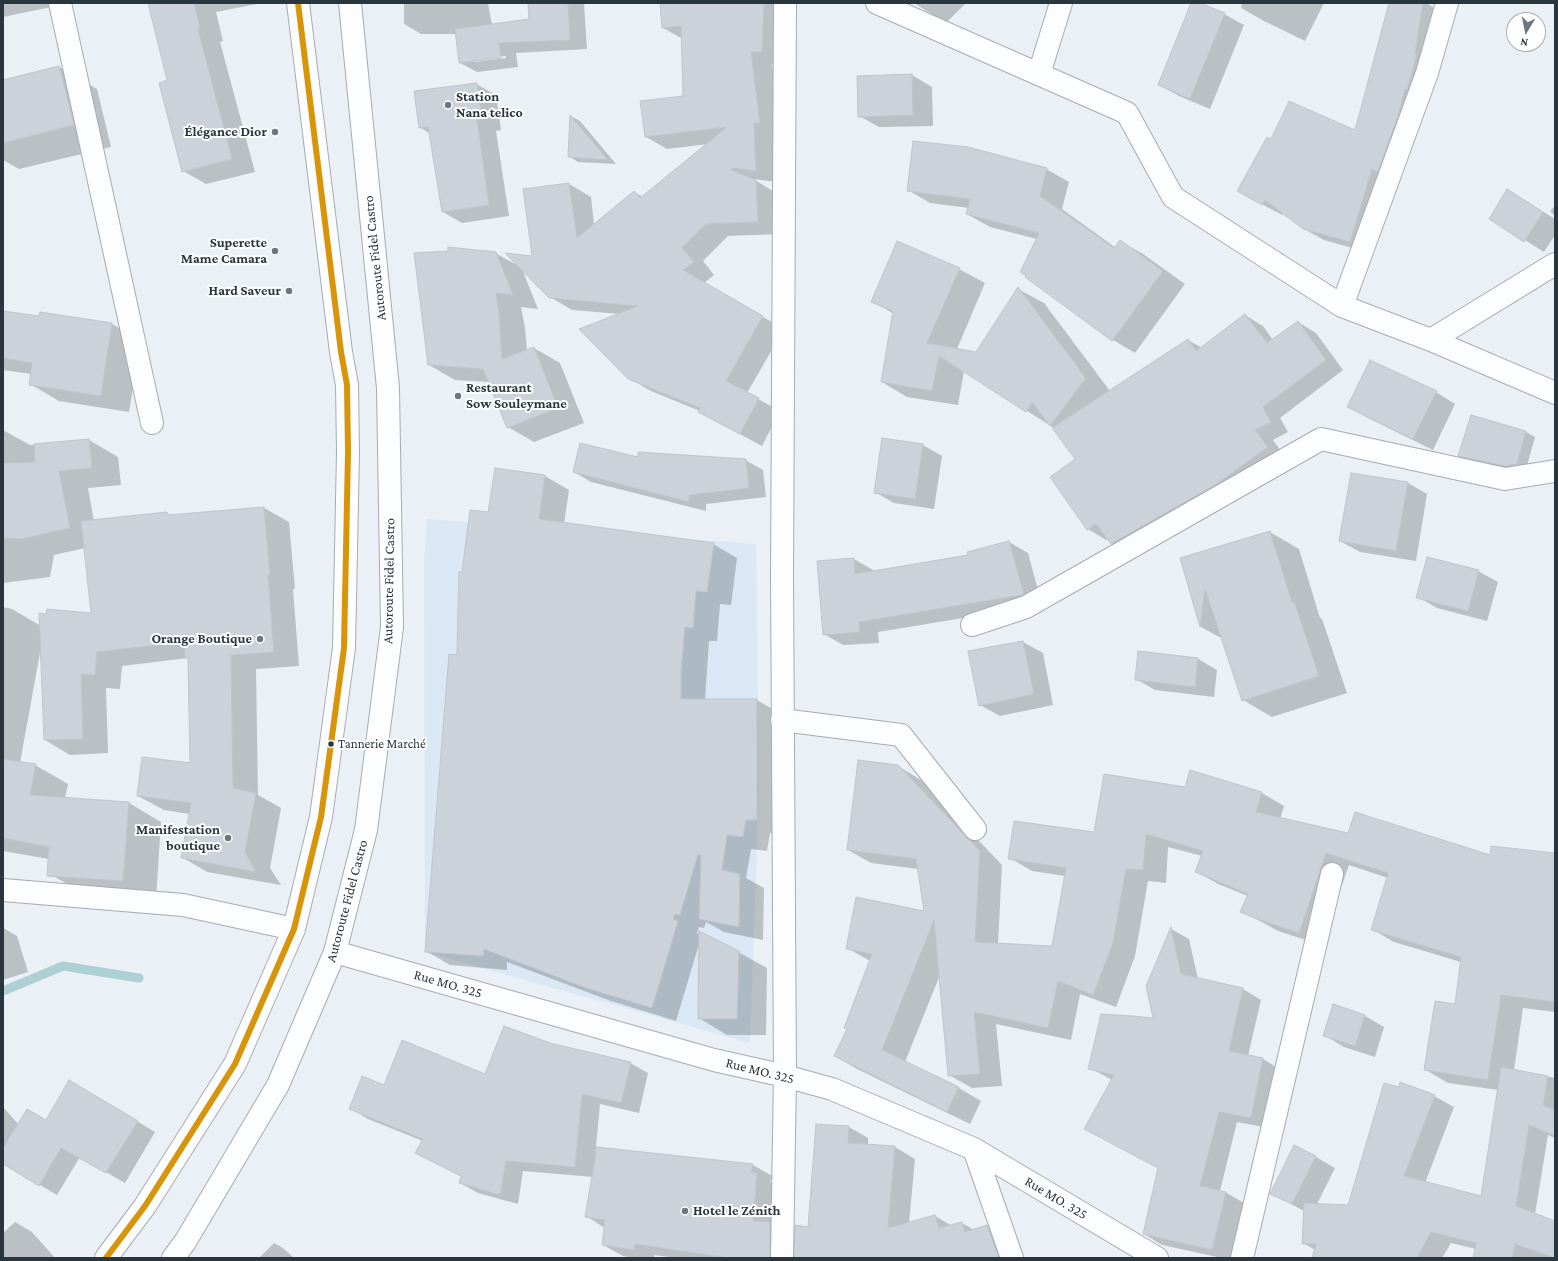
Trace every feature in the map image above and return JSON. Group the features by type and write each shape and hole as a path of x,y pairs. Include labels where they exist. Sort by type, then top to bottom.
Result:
{"main road":[{"path":"60,3 152,423"},
{"path":"106,1258 145,1206 235,1064 294,929 321,817 344,648 348,452 347,385 341,352 298,3"},
{"name":"Autoroute Fidel Castro","path":"173,1258 185,1242 278,1085 335,952 366,830 392,627 388,388 350,3"},
{"path":"782,1258 784,1076 782,720 785,3"},
{"path":"877,3 1127,113 1173,197 1342,306 1431,340 1555,393"},
{"path":"1039,74 1061,3"},
{"path":"1342,306 1427,73 1447,3"},
{"path":"1431,340 1555,264"},
{"path":"972,625 1026,607 1321,439 1505,479 1555,471"},
{"path":"782,720 901,735 976,829"},
{"path":"1242,1258 1332,874"},
{"path":"3,890 183,904 294,929"},
{"name":"Rue MO. 325","path":"335,952 714,1060 832,1089 974,1149 1157,1258"},
{"path":"974,1149 1012,1258"}],"shaded area":[{"path":"427,519 756,544 759,790 750,1043 425,952 424,562"}],"building":[{"path":"148,3 194,3 200,28 198,29 232,159 182,172 159,83 167,80"},
{"path":"528,3 568,3 570,40 499,43 501,58 459,63 455,29 529,19"},
{"path":"660,3 764,3 762,52 751,52 760,123 754,123 756,171 732,168 731,170 756,180 758,222 706,224 682,248 694,262 683,270 763,316 726,381 759,398 740,434 698,412 700,408 628,379 579,329 638,306 549,298 505,253 532,256 523,189 569,183 577,238 634,191 640,198 727,127 645,137 640,101 683,96 681,26 662,28"},
{"path":"1191,3 1200,3 1225,13 1190,99 1158,85"},
{"path":"1389,3 1423,3 1415,54 1417,54 1407,90 1405,89 1399,113 1378,172 1372,169 1350,242 1303,229 1265,200 1262,205 1237,191 1267,137 1271,139 1289,101 1355,130"},
{"path":"59,66 74,125 3,143 3,80"},
{"path":"912,74 913,115 858,117 857,76"},
{"path":"477,83 482,119 477,120 489,205 442,212 428,127 419,128 414,91"},
{"path":"570,115 608,160 568,157"},
{"path":"913,141 968,147 1047,168 1040,196 1114,248 1120,240 1163,271 1112,341 1020,272 1039,233 966,214 970,199 907,191"},
{"path":"1507,189 1543,212 1524,242 1489,219"},
{"path":"897,241 960,268 927,343 976,352 1018,287 1086,378 1050,426 1032,402 1026,412 939,356 932,391 881,382 893,311 871,302"},
{"path":"448,247 496,252 513,295 496,293 502,359 534,347 558,408 507,428 483,369 428,365 414,253 448,251"},
{"path":"3,311 39,316 40,312 112,323 101,396 29,385 32,363 3,358"},
{"path":"1245,314 1267,343 1298,321 1326,360 1263,407 1271,422 1255,430 1268,447 1215,485 1111,544 1096,524 1087,530 1050,477 1075,459 1052,428 1188,339 1196,351"},
{"path":"1370,360 1437,391 1413,439 1347,407"},
{"path":"1471,415 1526,431 1517,464 1505,466 1458,456"},
{"path":"882,438 923,444 915,499 874,493"},
{"path":"89,439 92,468 59,471 70,528 21,539 3,538 3,463 35,462 34,444"},
{"path":"580,443 638,457 638,452 746,459 749,488 689,495 689,502 573,472"},
{"path":"495,468 545,475 539,519 714,543 707,592 696,591 693,628 685,627 681,671 681,699 757,699 757,820 746,820 743,837 727,835 722,870 740,874 739,927 699,919 701,855 698,854 680,915 675,914 673,919 678,921 652,1008 586,988 484,949 483,956 425,952 449,654 457,655 459,572 462,572 470,510 488,512"},
{"path":"1351,473 1408,482 1396,551 1339,541"},
{"path":"264,507 270,575 268,575 274,652 231,655 233,788 256,793 245,852 256,872 181,858 191,803 137,796 142,757 190,763 188,658 185,658 184,642 97,652 95,675 81,674 83,739 44,740 39,613 46,614 47,609 91,613 81,521 167,512 168,515"},
{"path":"1270,531 1292,602 1294,601 1319,676 1242,701 1205,589 1200,627 1180,558"},
{"path":"1009,541 1024,594 859,622 860,632 823,635 817,561 854,558 855,574 968,555 967,552"},
{"path":"1427,557 1479,570 1468,611 1416,598"},
{"path":"1023,641 1034,694 979,706 968,651"},
{"path":"1138,651 1198,658 1195,687 1135,680"},
{"path":"3,759 36,764 30,795 129,802 123,881 47,876 49,847 3,838"},
{"path":"858,760 898,765 980,851 975,942 1052,946 1066,868 1008,859 1014,821 1094,832 1104,774 1185,787 1190,770 1262,792 1256,812 1348,833 1355,812 1490,855 1491,846 1555,853 1555,1002 1501,995 1488,1080 1424,1070 1435,1001 1455,1004 1461,957 1371,930 1388,873 1326,853 1299,933 1240,912 1248,894 1195,872 1203,851 1146,834 1143,870 1126,869 1113,943 1093,995 1058,981 1048,1028 974,1012 980,1074 948,1076 934,920 882,1050 959,1087 947,1112 834,1056 847,1029 844,1028 872,954 846,949 856,897 924,911 916,859 847,850"},
{"path":"1171,927 1181,974 1243,988 1229,1051 1263,1058 1251,1118 1219,1112 1200,1186 1226,1192 1212,1250 1143,1234 1158,1168 1084,1129 1114,1075 1088,1069 1101,1014 1153,1018 1146,986"},
{"path":"699,931 739,951 737,1019 698,1019"},
{"path":"1333,1004 1365,1015 1355,1046 1323,1036"},
{"path":"504,1026 550,1043 631,1062 621,1103 582,1094 575,1167 506,1161 500,1195 459,1183 461,1176 415,1153 423,1139 349,1109 362,1076 384,1085 402,1040 485,1074"},
{"path":"1501,1067 1548,1076 1543,1105 1555,1110 1555,1136 1529,1125 1516,1206 1555,1221 1555,1258 1515,1244 1512,1258 1473,1258 1476,1243 1431,1232 1417,1258 1312,1258 1316,1244 1302,1244 1304,1203 1348,1205 1384,1083 1399,1087 1400,1082 1435,1095 1404,1176 1481,1196"},
{"path":"69,1080 138,1121 106,1173 61,1148 39,1186 3,1164 3,1148 27,1109 46,1120"},
{"path":"816,1124 849,1126 848,1143 895,1146 888,1228 935,1215 939,1228 962,1222 965,1232 987,1225 999,1258 794,1258 795,1225 808,1227"},
{"path":"1294,1145 1316,1156 1292,1204 1270,1194"},
{"path":"597,1147 753,1164 751,1173 757,1173 753,1221 770,1222 770,1258 728,1258 635,1244 634,1250 602,1245 605,1220 585,1217"}],"waterway":[{"path":"3,991 63,966 139,978"}],"transit line":[{"path":"106,1258 145,1206 235,1064 294,929 321,817 344,648 348,452 347,385 341,352 298,3"}],"place":[{"name":"Station Nana telico","path":"448,105"},
{"name":"Élégance Dior","path":"275,132"},
{"name":"Superette Mame Camara","path":"275,251"},
{"name":"Hard Saveur","path":"289,291"},
{"name":"Restaurant Sow Souleymane","path":"458,396"},
{"name":"Orange Boutique","path":"260,639"},
{"name":"Tannerie Marché","path":"331,744"},
{"name":"Manifestation boutique","path":"228,838"},
{"name":"Hotel le Zénith","path":"685,1211"}]}
